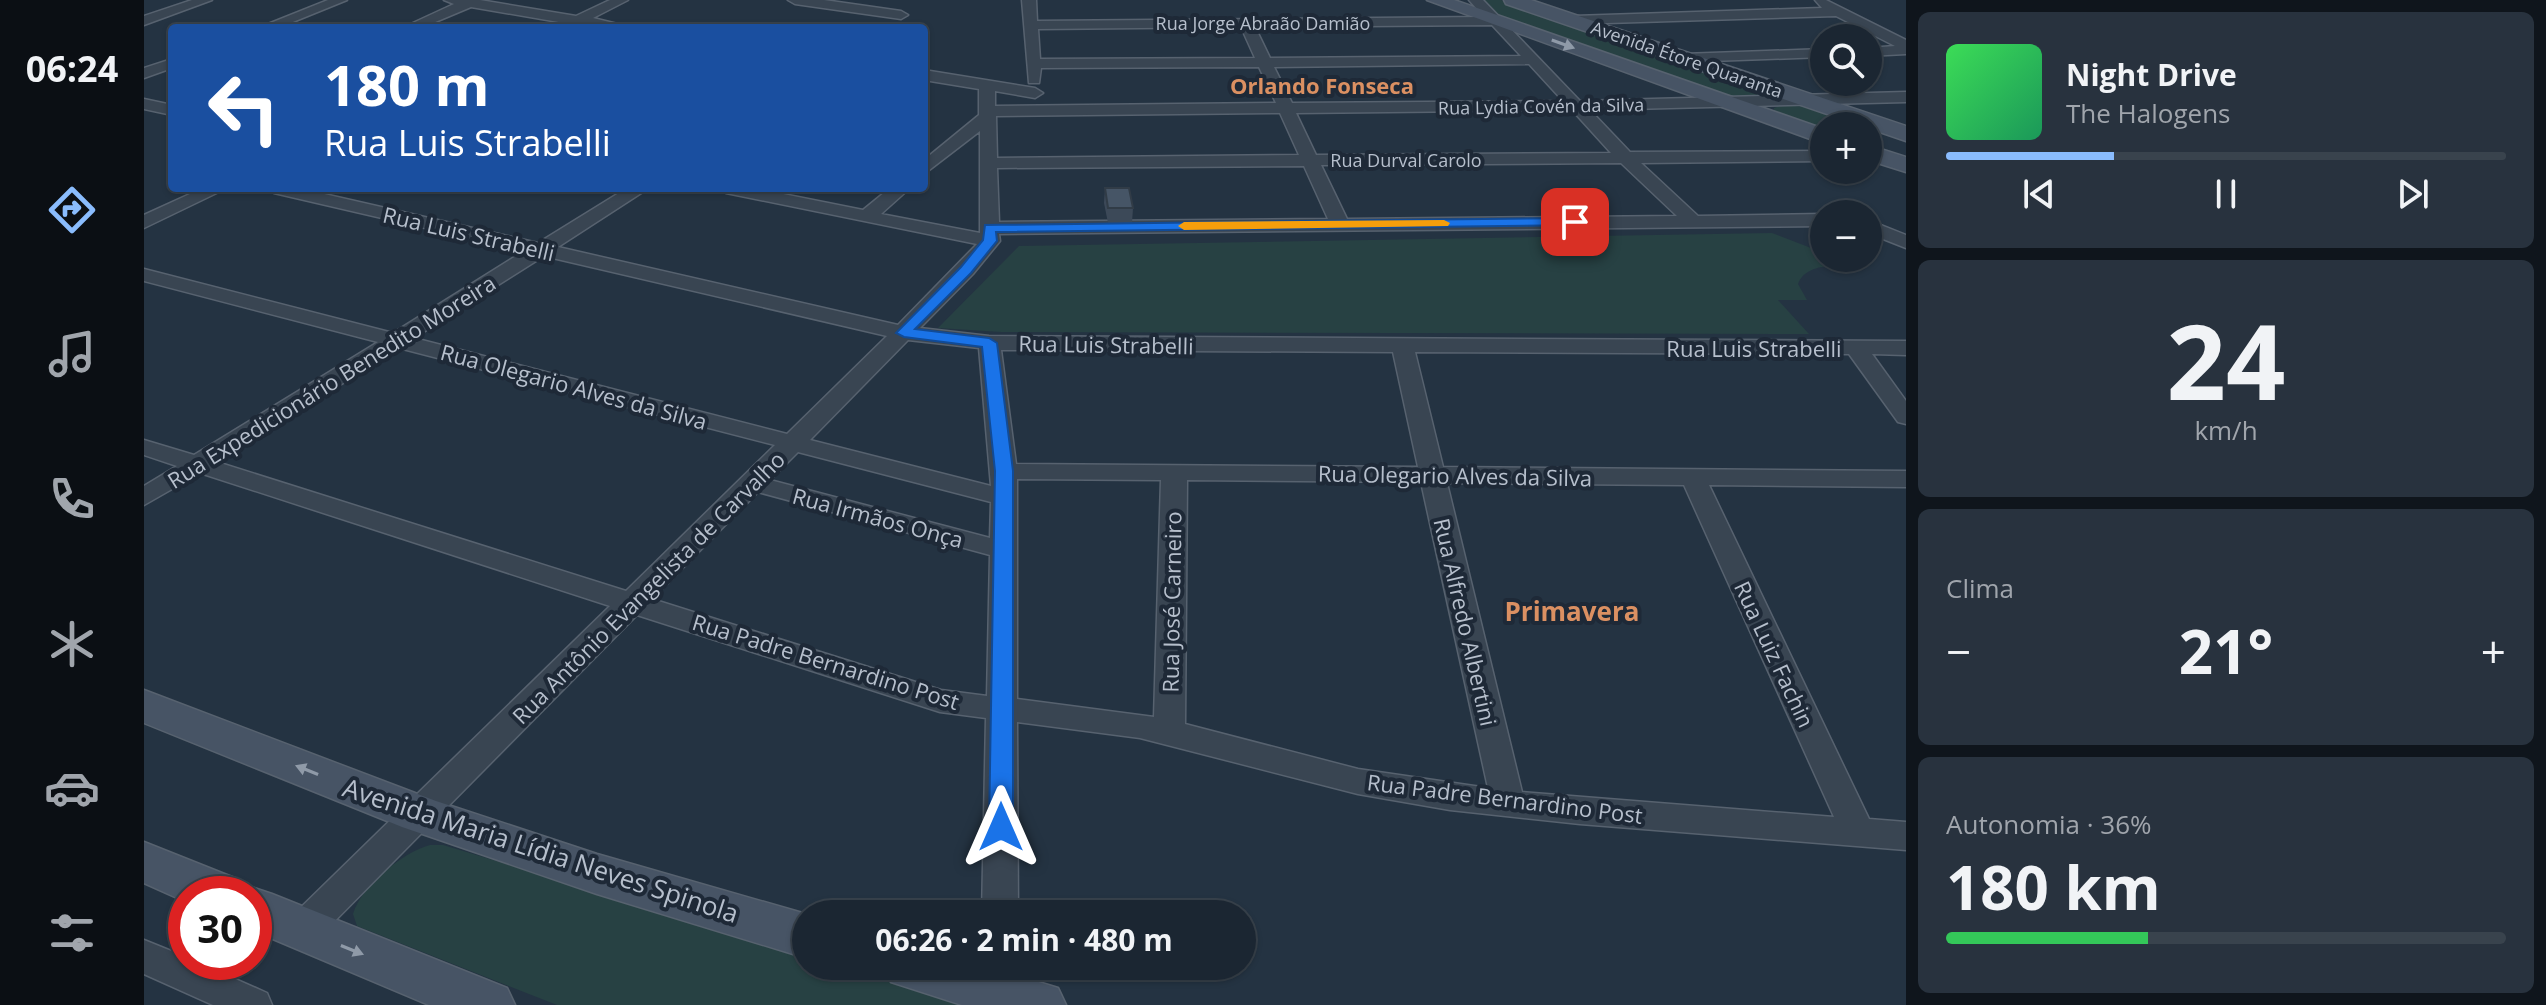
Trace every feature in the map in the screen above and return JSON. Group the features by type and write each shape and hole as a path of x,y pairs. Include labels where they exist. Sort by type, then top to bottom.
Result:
{"street":[{"path":"144,21 205,0"},
{"path":"276,24 340,0"},
{"path":"451,0 602,24"},
{"path":"570,24 621,0"},
{"path":"795,0 902,8"},
{"path":"928,76 987,85 1036,102 1029,0"},
{"name":"Avenida Étore Quaranta","path":"1436,0 1810,132"},
{"path":"1476,0 1626,158 1693,221"},
{"name":"Avenida Étore Quaranta","path":"1513,0 1906,134"},
{"path":"1817,0 1834,12 1906,48"},
{"path":"1674,1 1799,13"},
{"path":"419,24 474,2"},
{"path":"1574,20 1834,12"},
{"name":"Rua Jorge Abraão Damião","path":"1031,25 1494,20"},
{"path":"1246,23 1340,224"},
{"path":"1882,51 1906,48"},
{"path":"1683,58 1810,53"},
{"path":"1033,64 1533,60"},
{"path":"144,73 168,64"},
{"path":"928,88 941,78"},
{"path":"987,85 990,234"},
{"name":"Rua Lydia Covén da Silva","path":"988,113 1036,102 1286,109 1731,104 1906,97"},
{"path":"144,104 168,109"},
{"path":"928,166 988,113"},
{"name":"Rua Durval Carolo","path":"988,163 1810,156"},
{"path":"1882,158 1906,165"},
{"path":"144,222 209,192"},
{"name":"Rua Luis Strabelli","path":"292,192 904,333 989,343 1906,348"},
{"name":"Rua Expedicionário Benedito Moreira","path":"144,497 634,192"},
{"path":"867,216 896,192"},
{"path":"782,193 867,216 990,234 1340,224 1810,220"},
{"path":"1882,220 1906,219"},
{"path":"1882,232 1906,242"},
{"name":"Rua Antônio Evangelista de Carvalho","path":"303,929 904,333 966,270 990,234"},
{"name":"Rua Olegario Alves da Silva","path":"144,275 793,443 1004,484 1174,473 1906,479"},
{"path":"989,343 1004,484 1000,900"},
{"name":"Rua Alfredo Albertini","path":"1403,347 1508,803"},
{"path":"1856,348 1906,417"},
{"name":"Rua Padre Bernardino Post","path":"144,447 940,701 1002,710 1070,714 1169,732 1317,773 1386,787 1508,803 1906,836"},
{"name":"Rua José Carneiro","path":"1169,732 1174,473"},
{"name":"Rua Luiz Fachin","path":"1693,477 1858,832"},
{"name":"Rua Irmãos Onça","path":"752,483 1003,550"},
{"name":"Avenida Maria Lídia Neves Spinola","path":"144,706 419,814 597,874 792,932"},
{"path":"144,862 177,876"},
{"path":"272,916 488,1005"},
{"path":"144,956 253,1005"},
{"path":"975,980 1013,988"}],"green space":[{"path":"1483,0 1501,0 1755,88 1762,95 1734,99 1497,16"},
{"path":"1782,105 1809,107 1824,112 1810,112 1810,126 1774,112 1774,108"},
{"path":"1772,233 1810,248 1810,271 1798,284 1807,300 1778,300 1809,334 1001,332 938,328 1019,246"},
{"path":"443,845 792,950 792,980 894,980 979,1005 557,1005 357,926 353,914 365,892 384,872 419,849"}],"building":[{"path":"1105,188 1129,188 1133,208 1108,208"}],"slow traffic":[{"path":"1184,226 1444,223"}],"district":[{"name":"Orlando Fonseca","path":"1322,85"},
{"name":"Primavera","path":"1572,611"}],"route":[{"path":"1001,827 1004,471 989,343 904,333 990,241 989,228 1575,222"}]}
